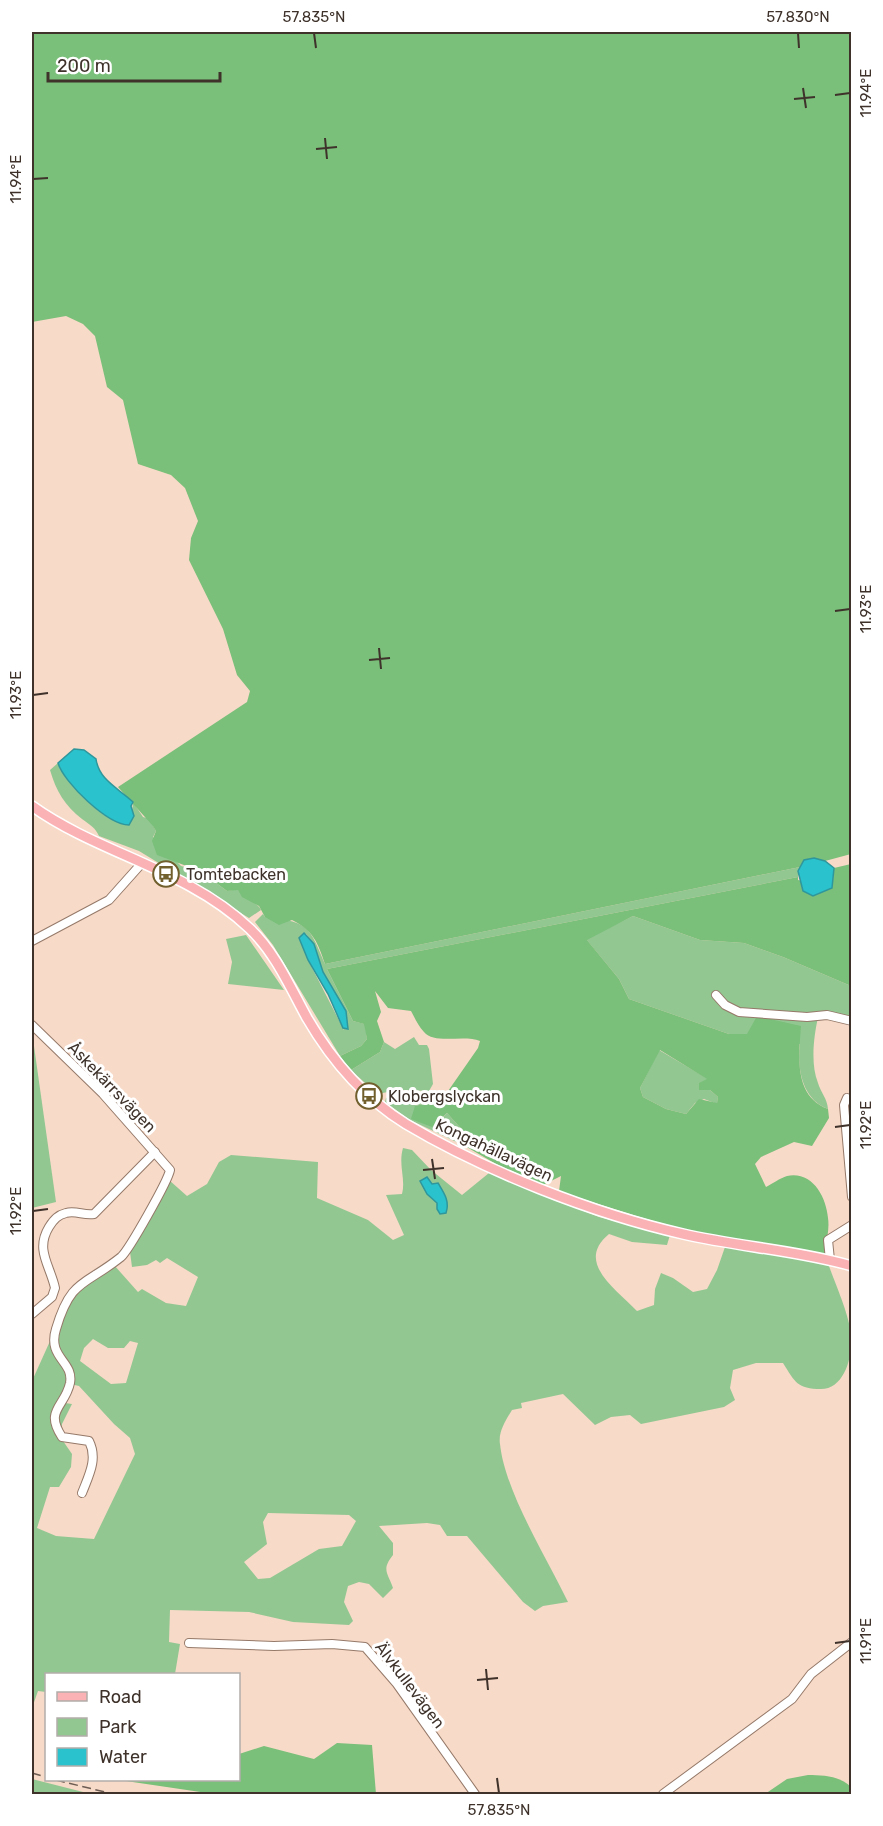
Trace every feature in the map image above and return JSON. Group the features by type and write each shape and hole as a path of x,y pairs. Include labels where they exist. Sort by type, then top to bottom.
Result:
{"main road":[{"name":"Kongahällavägen","path":"32,806 82,837 142,863 203,894 247,926 272,956 336,1061 368,1096 411,1127 521,1180 589,1207 681,1234 830,1260 852,1266"}],"street":[{"path":"32,941 109,900 142,863"},
{"path":"716,995 725,1005 739,1012 807,1017 827,1015 852,1021"},
{"name":"Åskekärrsvägen","path":"32,1025 96,1086 155,1152 94,1214 74,1211 57,1216 53,1221 42,1240 42,1248 55,1288 52,1297 32,1314"},
{"path":"847,1098 844,1105 852,1197"},
{"path":"82,1493 94,1463 92,1451 89,1441 62,1437 55,1423 55,1412 70,1383 68,1369 55,1352 55,1331 76,1286 121,1257 134,1240 170,1173 168,1166 155,1152"},
{"path":"830,1260 828,1240 851,1226"},
{"path":"663,1794 792,1699 811,1674 852,1642"},
{"name":"Älvkullevägen","path":"189,1643 274,1646 332,1644 365,1647 397,1684 476,1794"}],"green space":[{"path":"32,32 851,32 851,854 825,861 805,860 800,867 325,964 314,938 299,924 292,920 279,925 265,917 259,906 242,897 238,890 227,891 200,871 157,855 152,841 156,831 118,787 247,702 250,691 237,675 223,629 189,560 191,538 198,521 185,488 171,475 138,464 123,400 107,387 95,336 83,324 66,316 32,322"},
{"path":"58,763 73,787 107,817 114,820 132,813 133,802 143,817 150,819 156,831 153,837 181,866 200,871 227,891 238,889 261,910 249,918 139,851 99,836 94,828 71,809 58,791 50,770"},
{"path":"851,864 851,986 744,943 700,940 633,916 587,940 619,979 629,999 729,1034 747,1034 757,1016 801,1026 799,1062 804,1085 809,1095 817,1103 828,1109 829,1118 812,1146 794,1142 761,1157 755,1164 766,1187 784,1177 796,1175 804,1177 816,1187 827,1210 827,1255 687,1230 563,1193 559,1191 561,1176 543,1185 496,1164 465,1146 465,1133 447,1113 432,1127 411,1119 415,1106 439,1100 446,1094 478,1048 480,1041 429,1036 420,1027 411,1011 388,1008 375,991 381,1012 377,1021 384,1042 380,1052 351,1070 340,1056 361,1046 367,1039 364,1024 353,1021 327,969 798,877 798,880 832,888 834,868","holes":["660,1050 707,1079 699,1083 699,1090 710,1090 718,1097 717,1103 699,1099 686,1114 666,1109 643,1097 640,1088"]},
{"path":"800,867 798,877 327,969 353,1021 365,1024 367,1039 361,1046 340,1056 273,945 255,922 263,914 265,917 299,924 310,933 325,964","holes":["306,934 314,944 323,972 334,994 343,1005 344,1030 308,960"]},
{"path":"633,916 700,940 744,943 851,986 851,1022 819,1013 817,1021 814,1039 814,1067 828,1109 812,1098 803,1082 799,1063 800,1044 729,1034 629,999 619,979 586,939"},
{"path":"246,935 284,990 228,984 232,962 226,939"},
{"path":"32,1032 56,1202 32,1208"},
{"path":"414,1037 419,1045 427,1045 429,1049 433,1084 429,1091 399,1090 377,1094 351,1070 380,1052 384,1042 395,1049"},
{"path":"659,1050 708,1079 710,1090 718,1097 717,1104 704,1099 695,1103 686,1114 666,1109 643,1097 640,1088"},
{"path":"446,1094 439,1100 415,1106 436,1124 447,1113 465,1133 465,1146 410,1120 385,1102 386,1098 395,1095"},
{"path":"403,1148 412,1150 431,1170 462,1195 489,1173 599,1217 670,1235 667,1245 632,1242 609,1234 600,1244 596,1255 597,1265 610,1284 637,1311 654,1305 655,1289 661,1273 673,1278 693,1292 707,1289 725,1247 825,1263 829,1266 850,1328 850,1353 845,1370 836,1384 829,1388 813,1389 798,1383 783,1363 756,1363 733,1370 730,1388 735,1400 724,1407 641,1424 630,1415 611,1417 595,1425 563,1394 521,1403 522,1408 512,1410 500,1435 503,1463 518,1503 568,1602 543,1606 535,1611 523,1602 467,1536 447,1536 440,1525 427,1523 379,1526 393,1543 393,1555 386,1568 393,1588 383,1598 369,1584 359,1582 348,1586 344,1602 353,1621 349,1625 293,1622 249,1612 170,1610 169,1642 180,1644 175,1673 45,1673 45,1692 38,1691 32,1708 32,1381 69,1299 80,1283 114,1265 138,1292 142,1289 166,1303 186,1306 198,1277 167,1258 160,1263 156,1260 147,1265 132,1267 130,1252 169,1180 187,1196 207,1184 219,1162 231,1155 318,1162 317,1198 368,1220 393,1240 404,1235 386,1195 402,1194","holes":["93,1339 108,1348 124,1348 130,1341 138,1343 126,1383 111,1384 80,1361 84,1348","66,1383 79,1386 130,1438 135,1454 94,1539 56,1536 37,1528 50,1487 59,1487 71,1467 72,1454 61,1438 62,1424 72,1404 65,1403 61,1396","268,1513 349,1515 356,1521 342,1546 319,1549 270,1578 258,1579 244,1562 267,1544 263,1522"]},
{"path":"337,1743 372,1745 376,1794 214,1794 126,1781 240,1781 240,1754 264,1746 314,1759"},
{"path":"808,1775 842,1780 851,1787 851,1794 765,1794 787,1779"},
{"path":"32,1779 91,1794 32,1794"}],"water":[{"path":"74,749 84,750 96,759 105,778 133,802 131,806 134,816 129,825 120,823 99,811 69,781 58,763"},
{"path":"814,858 825,861 834,868 832,888 813,896 803,891 798,871 804,860"},
{"path":"304,933 314,944 323,972 346,1011 348,1029 343,1028 328,994 308,960 299,938"},
{"path":"427,1177 432,1184 438,1183 444,1194 447,1201 446,1213 440,1214 437,1203 427,1194 420,1181"}],"railway":[{"path":"32,1773 45,1777"},
{"path":"60,1781 113,1794"}],"place":[{"name":"Tomtebacken","path":"166,874"},
{"name":"Klobergslyckan","path":"369,1096"}]}
